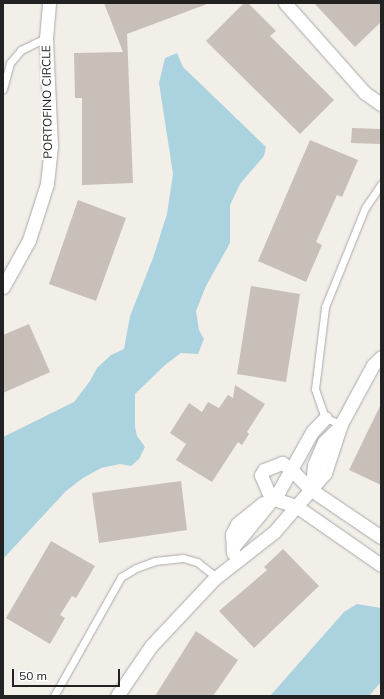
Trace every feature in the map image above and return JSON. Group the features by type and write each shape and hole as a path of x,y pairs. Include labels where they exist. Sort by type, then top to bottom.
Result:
{"street":[{"name":"PORTOFINO CIRCLE","path":"3,288 29,240 46,184 51,146 46,38 49,3"},
{"path":"286,3 365,93 381,104"},
{"path":"117,696 152,646 216,577 274,532 311,488 314,465 324,442 341,424 373,365 381,357"},
{"path":"232,565 232,534 237,524 255,507 270,499 291,469 312,432 325,418"},
{"path":"270,499 261,475 264,470 282,463 291,469 311,488 381,537"},
{"path":"270,499 296,506 381,565"}],"lane":[{"path":"3,89 10,63 21,50 46,38"},
{"path":"341,424 325,418 315,390 326,307 365,208 381,184"},
{"path":"54,696 121,577 136,568 155,561 183,558 197,562 216,577"}],"water":[{"path":"177,53 183,67 266,147 264,156 240,184 230,205 230,243 206,286 196,311 199,330 204,339 198,354 181,353 165,365 135,394 135,427 137,436 145,447 139,459 131,466 120,464 101,468 83,478 66,491 3,559 3,437 74,402 90,381 97,368 111,355 124,349 130,316 153,258 167,214 173,174 159,83 165,58"},
{"path":"357,604 381,608 381,682 369,696 270,696 344,612"}],"building":[{"path":"104,3 207,4 127,34 133,183 82,185 82,98 75,98 74,53 123,52"},
{"path":"244,3 248,3 276,31 270,36 334,100 300,134 206,41"},
{"path":"314,3 381,3 381,22 355,47"},
{"path":"352,128 381,129 381,144 351,143"},
{"path":"310,140 358,160 342,197 337,195 316,242 322,245 306,282 258,261"},
{"path":"78,200 126,218 96,301 49,284"},
{"path":"251,286 300,294 286,382 237,374"},
{"path":"29,324 50,372 3,393 3,335"},
{"path":"235,385 265,404 247,432 249,434 242,445 238,442 212,482 176,460 186,444 170,433 189,403 202,412 208,402 219,408 228,395 233,398"},
{"path":"381,404 381,485 349,470"},
{"path":"181,481 187,530 99,543 92,493"},
{"path":"51,541 95,566 76,598 72,596 60,615 65,618 50,644 6,618"},
{"path":"283,549 319,586 254,648 219,611 267,570 264,567"},
{"path":"196,631 238,660 213,696 155,696"}]}
